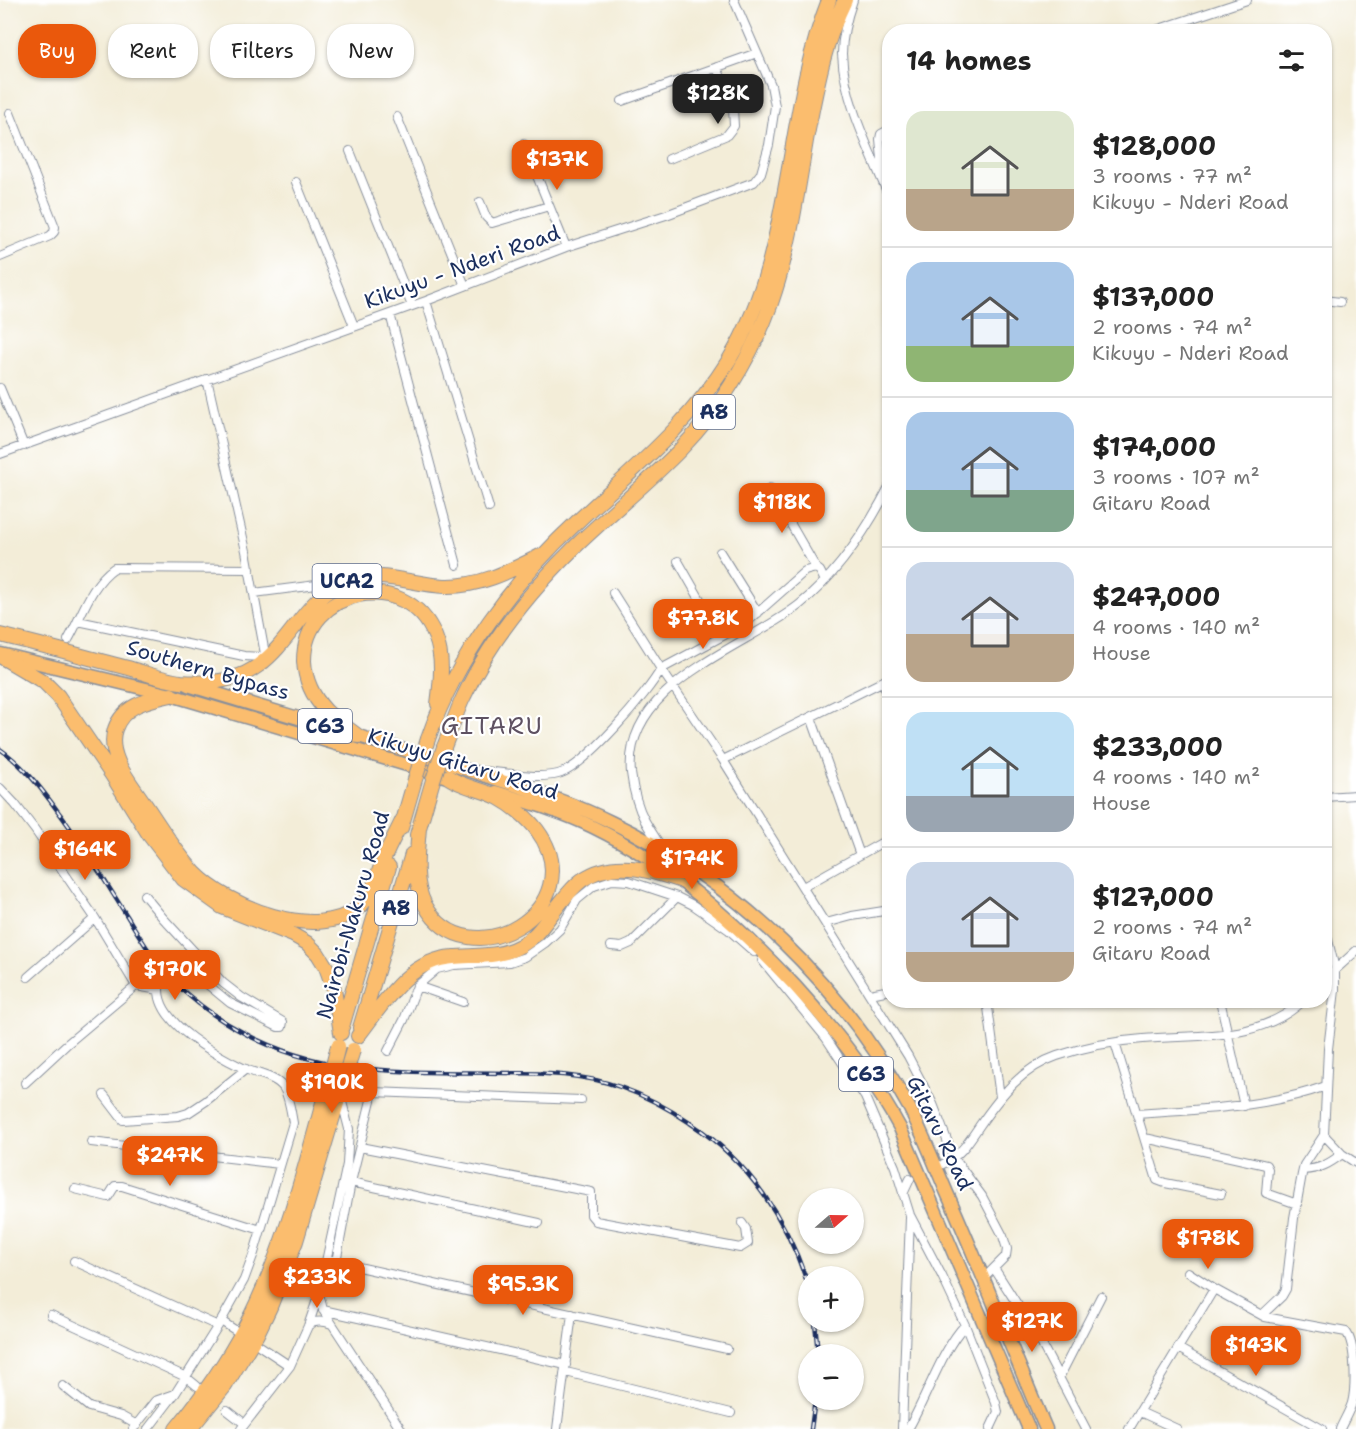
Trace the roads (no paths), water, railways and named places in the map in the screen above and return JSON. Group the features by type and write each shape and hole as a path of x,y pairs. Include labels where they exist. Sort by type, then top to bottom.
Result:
{"highway":[{"name":"A8","path":"436,715 467,656 508,597 576,522 666,441 705,395 740,340 751,317 771,256 806,75 829,0"},
{"name":"Nairobi-Nakuru Road","path":"176,1429 230,1353 258,1302 358,1036 433,780 471,680 484,656 519,607 578,545 701,429 731,385 754,344 776,289 821,71 832,32 845,0"},
{"name":"UCA2","path":"178,681 223,681 258,666 282,644 313,604 327,592 346,581 376,577 429,585 474,584 506,573 547,553"},
{"path":"358,736 320,704 308,684 304,665 304,654 313,626 333,605 355,595 375,592 395,597 412,606 430,625 440,657 436,715"},
{"name":"Southern Bypass","path":"0,635 178,681"},
{"path":"0,655 44,682 58,696 112,774 150,836 183,879 222,907 293,935 307,943 318,954 326,967 334,989 339,1039"},
{"path":"171,695 137,704 123,714 114,731 115,750 126,776 183,858 204,880 237,903 265,913 298,920 322,922 348,915 367,898 403,819"},
{"name":"Nairobi-Nakuru Road","path":"190,1429 225,1386 257,1334 296,1241 338,1086 339,1039 436,715"},
{"path":"419,828 417,870 424,904 432,915 451,930 474,937 497,937 520,926 539,910 550,889 551,869 546,846 537,830 519,812 498,798 461,785 448,777"},
{"name":"C63","path":"358,1036 386,1000 414,971 434,961 450,957 496,954 520,946 535,935 575,886 590,876 610,868 632,867 682,881"}],"main road":[{"name":"Southern Bypass","path":"0,655 118,681"},
{"name":"Kikuyu Gitaru Road","path":"118,681 518,799 591,826 637,851 682,881"},
{"name":"Southern Bypass","path":"178,681 471,771"},
{"name":"Gitaru Road","path":"471,771 544,794 611,821 663,849 697,871 751,913 806,965 879,1058 911,1111 985,1277 1046,1429"},
{"name":"Gitaru Road","path":"682,881 769,958 834,1028 887,1104 912,1152 1029,1429"}],"street":[{"name":"Kikuyu - Nderi Road","path":"0,454 754,182 759,177 769,145 775,106 771,85 734,0"},
{"path":"853,0 843,44 845,78 858,122 882,181"},
{"path":"1174,24 1247,0"},
{"path":"622,101 757,53"},
{"path":"669,159 728,135 734,126 733,109 717,67"},
{"path":"0,257 50,236 55,227 10,113"},
{"path":"397,117 465,286"},
{"path":"882,133 880,139 882,159"},
{"path":"524,144 566,248"},
{"path":"350,151 412,306"},
{"path":"296,182 354,326"},
{"path":"480,202 486,217 492,223 549,206"},
{"path":"426,301 489,508"},
{"path":"1332,301 1340,302"},
{"path":"390,314 457,565"},
{"path":"78,621 244,656 261,657 265,654 250,569 207,379"},
{"path":"0,388 24,446"},
{"path":"770,488 825,581"},
{"path":"663,849 644,819 632,784 631,752 646,713 660,696 706,663 770,626 801,603 825,581 853,547 882,501"},
{"path":"720,552 758,613"},
{"path":"678,561 721,636"},
{"path":"68,640 93,593 103,578 114,568 250,569"},
{"path":"471,771 558,775 571,769 607,735 654,682 661,669 738,628 805,571 816,568"},
{"path":"254,593 324,584"},
{"path":"613,593 723,760 908,1056 933,1104 954,1158 982,1196 1003,1236 1007,1249 1006,1256 985,1277"},
{"path":"723,760 882,681"},
{"path":"811,717 860,855"},
{"path":"0,788 26,816 95,918 136,986 159,990"},
{"path":"1332,796 1356,795"},
{"path":"803,887 882,843"},
{"path":"387,1052 404,1020 417,986 437,969 454,965 510,962 525,957 560,929 577,900 594,886 612,880 629,881 693,905 729,930 758,956 812,1020 846,1066 865,1097 895,1167 910,1215 965,1325 998,1409 990,1429"},
{"path":"144,896 223,983 250,1003 282,1021 283,1024 279,1027 230,1003 196,975 178,964 170,965 160,981 162,1005 172,1021 203,1045 246,1069 270,1077 283,1087 292,1123 244,1280 186,1377 148,1429"},
{"path":"611,946 622,947 632,943 676,897"},
{"path":"826,923 882,911"},
{"path":"28,977 95,918"},
{"path":"1332,972 1356,951"},
{"path":"1262,1315 1282,1296 1286,1289 1304,1165 1324,1135 1328,1049 1335,1004 1335,969 1332,956"},
{"path":"25,1083 136,986"},
{"path":"417,986 463,1002"},
{"path":"870,994 882,992"},
{"path":"988,1008 1000,1097"},
{"path":"1222,1008 1244,1106"},
{"path":"943,1164 954,1158 967,1145 1000,1097 1021,1076 1045,1061 1064,1054 1140,1039 1249,1030 1276,1022 1296,1008"},
{"path":"1115,1043 1158,1181 1221,1194"},
{"path":"104,1095 123,1120 178,1116 188,1113 206,1101 246,1069"},
{"path":"227,1410 243,1427 290,1366 314,1309 347,1164 349,1129 338,1086"},
{"path":"1138,1114 1244,1106 1300,1096 1326,1086"},
{"path":"336,1262 351,1182 373,1092 581,1100"},
{"path":"1324,1135 1342,1154 1356,1163"},
{"path":"1145,1138 1266,1165 1268,1169 1266,1193 1297,1204"},
{"path":"91,1142 280,1164"},
{"path":"360,1147 591,1192 591,1215 596,1221 740,1248 748,1243 746,1229 742,1223"},
{"path":"1303,1170 1325,1166 1342,1154"},
{"path":"903,1194 910,1179"},
{"path":"351,1182 538,1223"},
{"path":"75,1189 108,1197 115,1186 122,1186 261,1230"},
{"path":"902,1429 910,1215"},
{"path":"327,1258 336,1262 727,1349"},
{"path":"75,1261 235,1330"},
{"path":"994,1268 1038,1337 1086,1429"},
{"path":"1188,1272 1262,1315 1349,1334 1354,1393 1340,1429"},
{"path":"1130,1429 1214,1289"},
{"path":"319,1294 323,1310 401,1429"},
{"path":"1060,1376 1101,1296"},
{"path":"323,1310 566,1369 731,1413"},
{"path":"556,1429 572,1314"},
{"path":"51,1315 186,1377 197,1386"},
{"path":"308,1326 318,1321 332,1324"},
{"path":"908,1429 940,1365 959,1331 965,1325"},
{"path":"260,1346 290,1366"},
{"path":"1178,1348 1322,1429"},
{"path":"63,1386 89,1407 121,1416 135,1427 155,1401 175,1394"},
{"path":"1140,1412 1177,1429"}],"railway":[{"path":"0,749 16,762 45,793 165,973 188,995 216,1016 275,1048 339,1065 405,1071 564,1075 592,1079 639,1094 673,1112 711,1138 748,1174 777,1215 801,1266"},
{"path":"816,1332 817,1344"},
{"path":"811,1429 814,1410"}],"district":[{"name":"GITARU","path":"492,726"}]}
